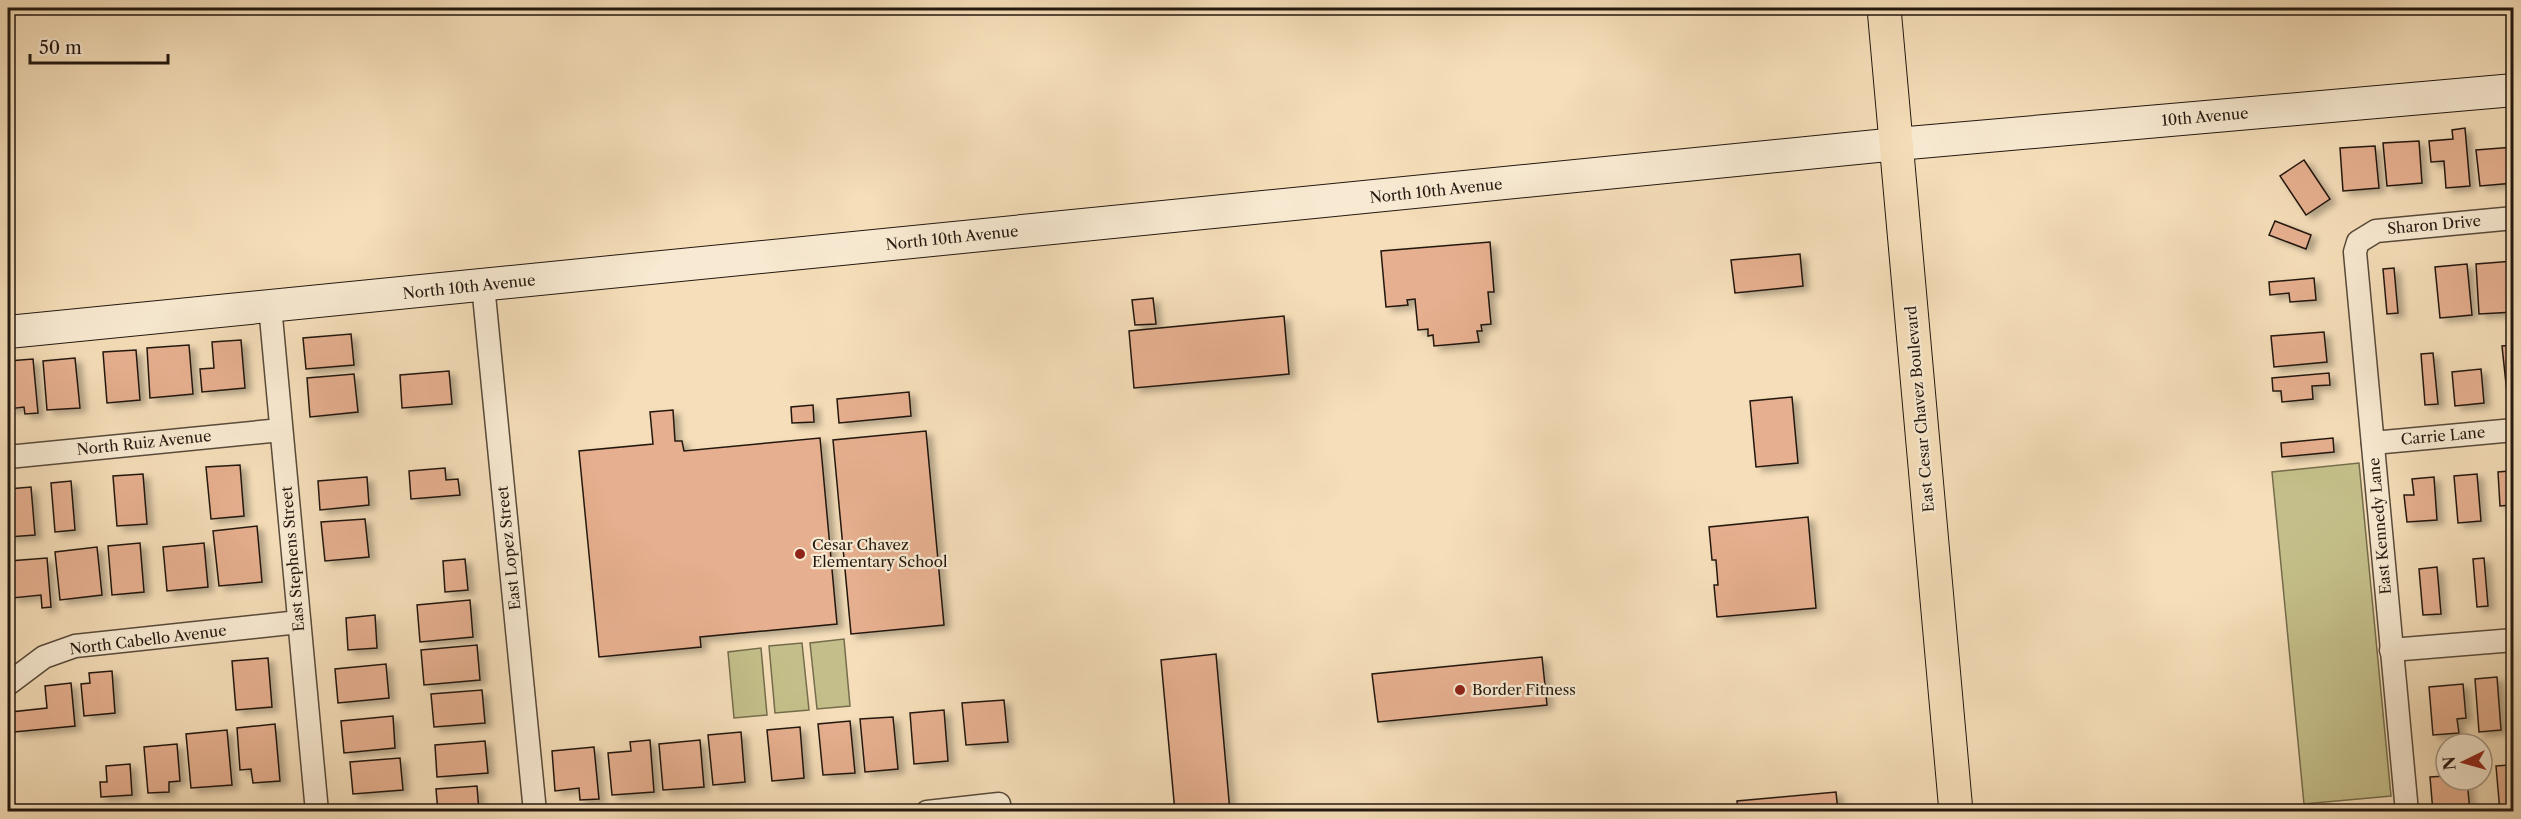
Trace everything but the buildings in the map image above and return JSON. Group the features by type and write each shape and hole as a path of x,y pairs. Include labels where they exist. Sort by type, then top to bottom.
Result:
{"highway":[{"name":"East Cesar Chavez Boulevard","path":"1884,8 1956,812"}],"main road":[{"name":"10th Avenue","path":"1897,144 2514,90"},
{"name":"North 10th Avenue","path":"8,332 1897,144"}],"street":[{"name":"Sharon Drive","path":"2358,242 2376,231 2514,218"},
{"name":"East Kennedy Lane","path":"2358,242 2355,266 2407,812"},
{"name":"East Lopez Street","path":"483,285 535,812"},
{"name":"East Stephens Street","path":"270,306 317,812"},
{"name":"North Ruiz Avenue","path":"8,457 281,430"},
{"name":"Carrie Lane","path":"2373,442 2514,430"},
{"name":"North Cabello Avenue","path":"8,684 44,657 75,646 299,622"},
{"path":"2391,650 2514,640"},
{"path":"927,812 999,804"}],"shaded area":[{"path":"2359,463 2391,796 2304,804 2272,472"},
{"path":"844,639 850,706 817,709 810,643"},
{"path":"802,643 809,710 775,713 769,646"},
{"path":"761,648 767,715 734,718 728,652"}],"place":[{"name":"Cesar Chavez Elementary School","path":"800,554"},
{"name":"Border Fitness","path":"1460,690"}]}
